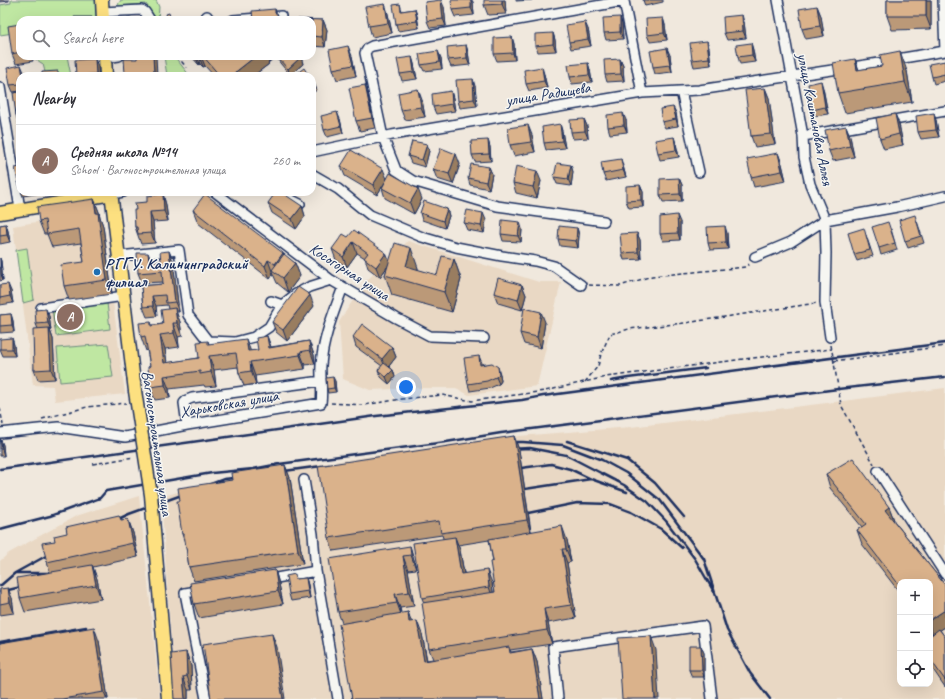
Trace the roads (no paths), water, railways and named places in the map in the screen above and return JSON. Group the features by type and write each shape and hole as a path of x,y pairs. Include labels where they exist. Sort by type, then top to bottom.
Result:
{"main road":[{"path":"105,60 106,72"},
{"path":"0,213 98,196"},
{"name":"Вагоностроительная улица","path":"116,196 119,256 135,396 151,495 168,699"}],"street":[{"path":"604,221 497,206 413,181 396,170 383,137 366,53 368,48 372,46 624,0 642,93"},
{"name":"улица Каштановая Аллея","path":"778,0 803,136 804,157 810,184 825,220 825,302 830,337"},
{"path":"943,0 945,51"},
{"path":"102,11 142,10 148,16"},
{"name":"улица Радищева","path":"316,151 383,137 642,93 699,90 945,51"},
{"path":"0,87 16,172"},
{"path":"681,91 699,172"},
{"path":"803,136 945,111"},
{"path":"316,176 338,189 370,215 416,234 456,246 554,266 581,285"},
{"path":"19,196 20,209"},
{"name":"Косогорная улица","path":"220,196 331,280 396,318 430,336 484,338"},
{"path":"284,196 300,204"},
{"path":"755,257 791,242 825,220 897,207 945,196"},
{"path":"119,256 179,250 188,315 208,341 234,342 254,337 269,327 282,305 296,294 309,287 331,280"},
{"path":"187,425 184,403 192,398 320,381 321,364 327,331 343,287"},
{"path":"41,308 124,296"},
{"path":"272,301 282,305"},
{"name":"Харьковская улица","path":"2,433 58,427 125,437 187,425 321,403 322,394 320,381"},
{"path":"878,472 945,574"},
{"path":"304,480 316,571 338,699"},
{"path":"254,581 316,571"},
{"path":"206,699 185,593 208,589"},
{"path":"558,699 553,647 703,626 712,699"}],"railway":[{"path":"0,469 376,416 522,400 945,343"},
{"path":"611,381 706,368"},
{"path":"0,529 50,516 100,498 106,491 212,473 253,469 279,464 446,442 501,433 838,389 945,377"},
{"path":"567,441 627,460 655,483 684,517"},
{"path":"504,442 563,445 602,460 626,473 660,500 704,559 727,630 750,673 770,699"},
{"path":"508,449 530,448 566,455 624,485 647,501 666,521 695,559 714,592"},
{"path":"521,468 551,464 570,469 591,479"},
{"path":"277,472 329,465"},
{"path":"203,487 224,479 242,477"},
{"path":"525,489 591,479 627,492"},
{"path":"110,523 129,514 190,492"},
{"path":"528,513 577,503 610,504 631,512 661,529 682,548"},
{"path":"15,573 55,551"},
{"path":"0,586 15,573 52,573"},
{"path":"0,592 29,585"},
{"path":"0,642 86,627"}],"place":[{"name":"РГГУ. Калининградский филиал","path":"97,272"},
{"name":"Средняя школа №14","path":"70,317"}]}
